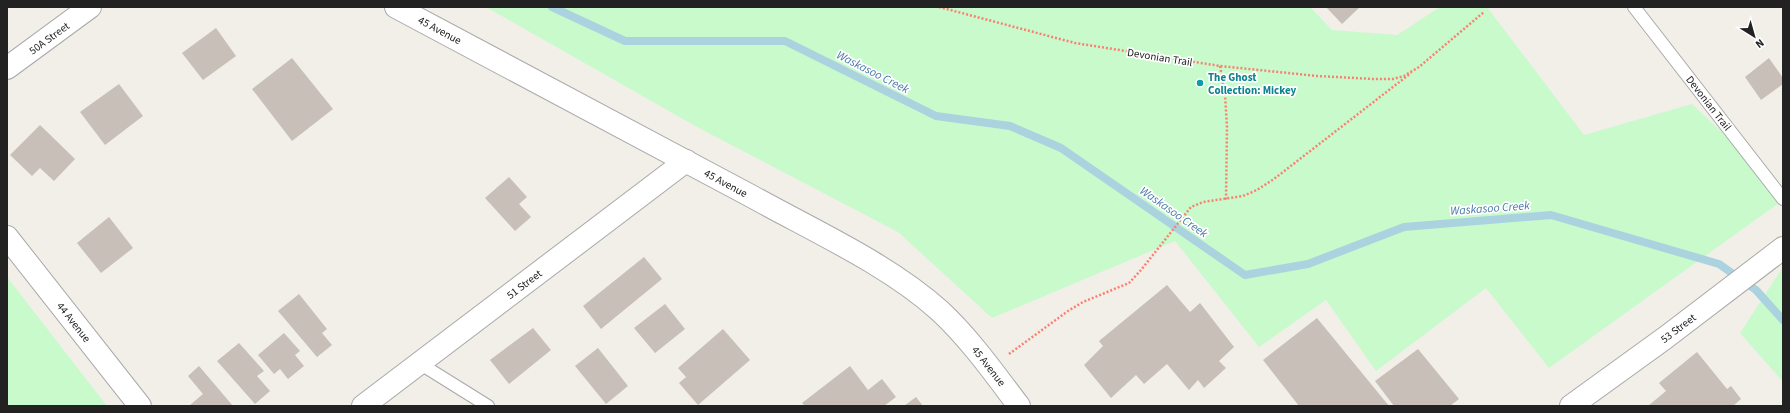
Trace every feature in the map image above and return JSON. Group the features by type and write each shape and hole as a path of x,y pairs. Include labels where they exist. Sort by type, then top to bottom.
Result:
{"street":[{"name":"50A Street","path":"7,68 90,7"},
{"name":"45 Avenue","path":"396,7 686,161 855,253 897,278 940,311 991,368 1019,406"},
{"name":"51 Street","path":"363,406 686,161"},
{"name":"44 Avenue","path":"7,237 140,406"},
{"name":"53 Street","path":"1571,406 1665,338 1782,248"}],"lane":[{"name":"Devonian Trail","path":"1634,7 1783,199"},
{"path":"419,363 488,406"}],"path":[{"name":"Devonian Trail","path":"939,7 1075,43 1220,66 1374,80 1392,79 1404,76 1419,67 1484,12"},
{"path":"1220,66 1225,94 1227,127 1226,200"},
{"path":"991,368 1057,318 1083,302 1129,283 1141,270 1190,207 1203,202 1226,200 1243,196 1257,190 1274,179 1419,67"}],"green space":[{"path":"486,7 1310,7 1332,30 1397,35 1440,7 1487,7 1584,135 1692,104 1783,190 1783,200 1549,368 1486,288 1376,371 1326,300 1259,347 1175,241 992,318 898,232 697,127"},
{"path":"1783,267 1783,382 1740,333"},
{"path":"7,277 107,406 7,406"}],"building":[{"path":"1326,7 1360,7 1342,24"},
{"path":"216,28 236,56 203,80 182,53"},
{"path":"292,58 333,109 292,141 252,89"},
{"path":"1769,58 1783,78 1783,84 1761,100 1745,77"},
{"path":"119,84 143,116 105,145 80,112"},
{"path":"40,125 75,159 54,181 40,168 32,176 10,155"},
{"path":"509,177 527,197 519,204 531,217 515,231 485,198"},
{"path":"109,217 133,248 101,273 77,243"},
{"path":"644,257 662,279 601,329 583,306"},
{"path":"1167,285 1190,312 1200,303 1234,347 1219,361 1226,368 1204,388 1198,380 1189,390 1167,364 1144,384 1136,375 1111,398 1084,365 1103,346 1099,341"},
{"path":"299,294 327,329 322,333 332,345 317,357 278,311"},
{"path":"665,304 685,329 655,353 634,328"},
{"path":"1317,318 1389,406 1299,406 1263,360"},
{"path":"533,328 551,350 509,384 490,360"},
{"path":"723,329 750,360 698,405 679,383 686,377 678,368"},
{"path":"284,333 300,351 295,355 304,366 288,379 280,369 274,374 258,355"},
{"path":"239,343 264,371 257,376 270,391 255,404 217,361"},
{"path":"598,348 628,386 606,404 575,366"},
{"path":"1418,349 1459,399 1450,406 1394,406 1375,381"},
{"path":"1697,352 1727,389 1731,386 1741,399 1733,406 1648,406 1666,391 1659,383"},
{"path":"199,366 233,406 190,405 203,394 188,376"},
{"path":"850,366 868,390 882,379 896,397 884,406 805,406 802,403"},
{"path":"916,397 923,406 904,406"}],"waterway":[{"name":"Waskasoo Creek","path":"552,7 625,41 785,41 936,116 1010,126 1061,148 1245,275 1308,264 1404,227 1551,215 1719,264 1756,290 1783,320"}],"place":[{"name":"The Ghost Collection: Mickey","path":"1200,83"}]}
